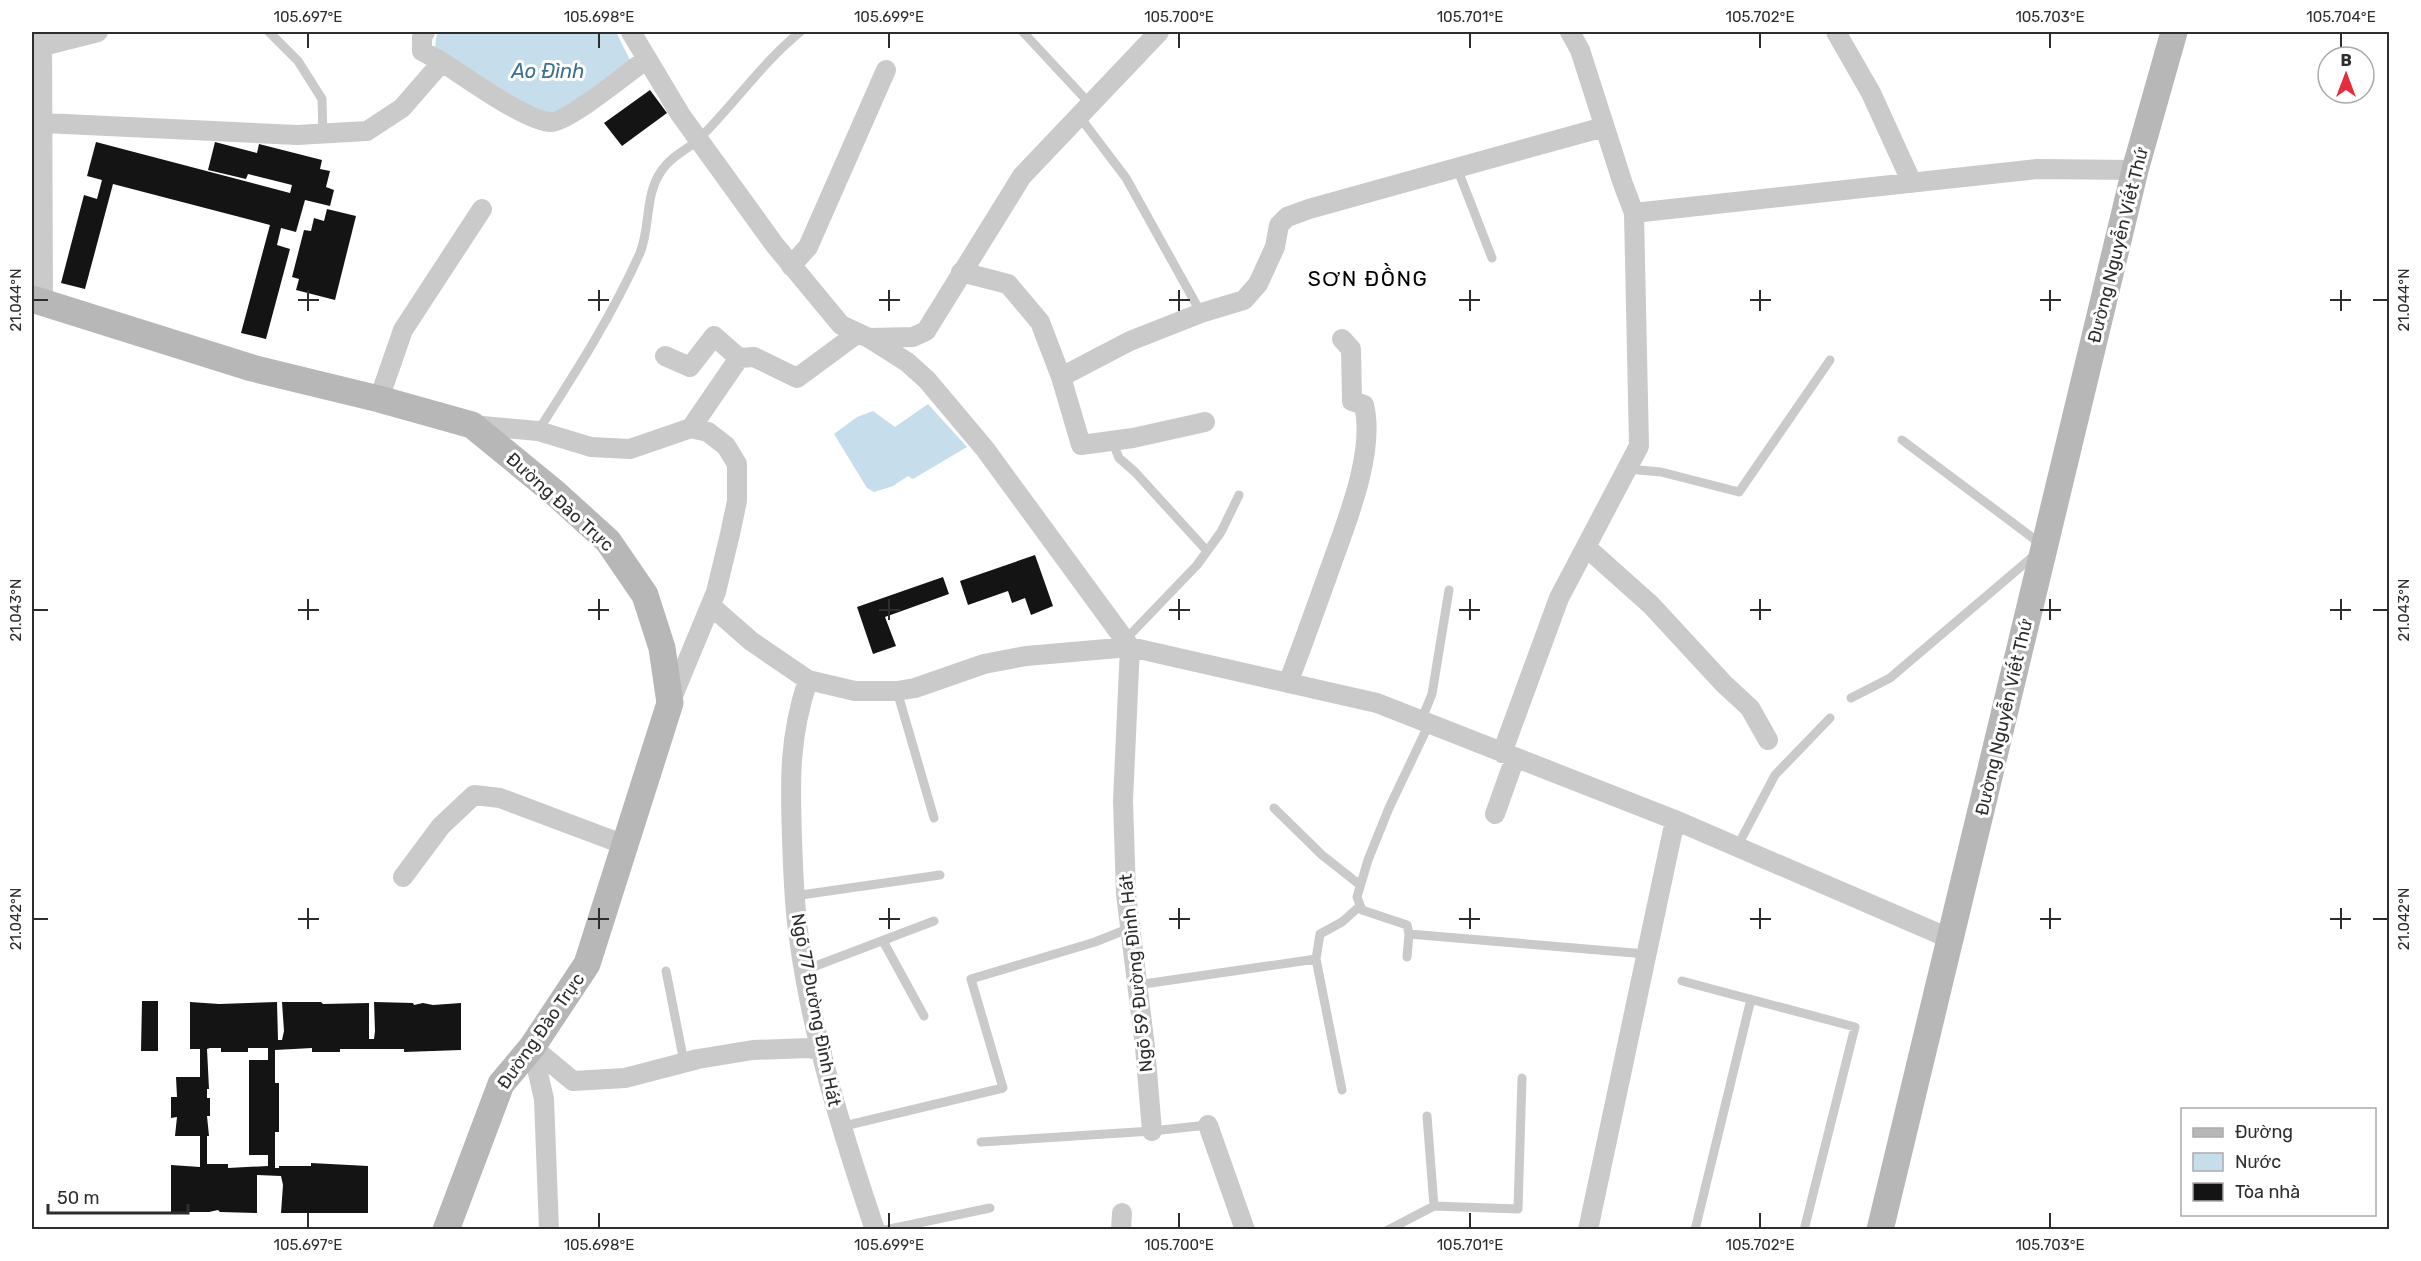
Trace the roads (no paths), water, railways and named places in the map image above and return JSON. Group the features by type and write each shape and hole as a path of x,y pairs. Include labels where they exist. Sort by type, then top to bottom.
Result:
{"street":[{"path":"37,301 44,123 43,39 98,32"},
{"path":"425,32 422,37 422,51 539,121 553,123 585,104 647,58"},
{"path":"631,32 680,114 791,266 841,325 907,362 927,380 985,449 1127,644"},
{"path":"665,356 690,367 714,336 739,358 754,357 796,378 863,336 913,338 926,331 1022,176 1159,32"},
{"path":"1495,814 1508,756 1559,598 1638,446 1634,213 1580,50 1570,32"},
{"path":"1836,32 1871,93 1912,183"},
{"name":"Đường Nguyễn Viết Thứ","path":"1880,1230 2135,170 2174,32"},
{"path":"44,123 297,135 367,131 402,108 442,62"},
{"path":"791,266 808,247 886,70"},
{"path":"1061,377 1130,341 1201,313 1244,300 1258,284 1275,247 1279,225 1287,218 1309,208 1604,127"},
{"path":"1634,213 2037,169 2135,170"},
{"path":"379,399 403,330 482,209"},
{"path":"961,272 1008,284 1040,322 1061,377 1081,445 1205,422"},
{"name":"Đường Đào Trực","path":"37,301 252,368 379,399 472,425 555,493 608,541 645,595 662,648 670,703 587,964 532,1047 501,1084 446,1230"},
{"path":"1288,683 1348,519 1362,463 1366,414 1364,405 1352,400 1351,349 1342,339"},
{"path":"691,428 739,358"},
{"path":"472,425 538,431 591,447 630,449 691,428 708,432 726,446 737,464 737,501 716,592 670,703"},
{"path":"1586,547 1651,605 1724,684 1750,708 1768,740"},
{"path":"711,606 751,641 808,680 855,691 897,691 915,688 984,664 1026,656 1127,644 1377,703 1675,820 1951,939"},
{"name":"Ngõ 59 Đường Đình Hát","path":"1127,644 1123,801 1126,894 1145,1047 1152,1131"},
{"name":"Ngõ 77 Đường Đình Hát","path":"808,680 797,717 790,769 794,896 805,970 840,1127 874,1230"},
{"path":"403,876 441,826 474,795 500,798 625,845"},
{"path":"1588,1230 1675,820"},
{"path":"532,1047 573,1081 625,1078 684,1062 753,1050 809,1048 822,1051"},
{"path":"532,1047 544,1099 549,1230"},
{"path":"1208,1125 1245,1230"}],"lane":[{"path":"269,32 298,61 322,99 323,134"},
{"path":"538,431 598,337 641,250 651,189 662,169 679,153 699,140 776,52 800,32"},
{"path":"1023,32 1084,110 1126,178 1201,313"},
{"path":"1457,168 1492,258"},
{"path":"1627,469 1660,472 1739,492 1830,360"},
{"path":"1851,698 1890,678 2045,547 1902,440"},
{"path":"1112,441 1119,458 1135,472 1207,551"},
{"path":"1127,644 1197,565 1221,532 1239,495"},
{"path":"1407,957 1409,934 1407,925 1362,910 1357,897 1389,808 1425,722 1432,694 1449,590"},
{"path":"897,691 934,818"},
{"path":"1737,846 1775,775 1830,718"},
{"path":"1274,808 1322,855 1360,885"},
{"path":"794,896 940,875"},
{"path":"1342,1090 1316,959 1320,934 1342,922 1360,906"},
{"path":"805,970 934,921"},
{"path":"840,1127 1003,1088 971,980 1095,942 1130,928"},
{"path":"1409,934 1646,954"},
{"path":"883,940 924,1016"},
{"path":"1137,985 1316,959"},
{"path":"666,971 684,1062"},
{"path":"1682,981 1854,1027 1804,1230"},
{"path":"1695,1230 1751,999"},
{"path":"1388,1230 1434,1206 1518,1209 1522,1078"},
{"path":"1427,1116 1434,1206"},
{"path":"981,1142 1152,1131 1208,1125"},
{"path":"885,1230 990,1208"}],"water":[{"name":"Ao Đình","path":"437,32 616,32 630,60 555,115 509,98 435,47"},
{"path":"928,404 967,447 913,479 908,476 893,486 874,492 867,488 834,434 857,417 873,411 895,427"}],"district":[{"name":"SƠN ĐỒNG","path":"1368,278"}]}
